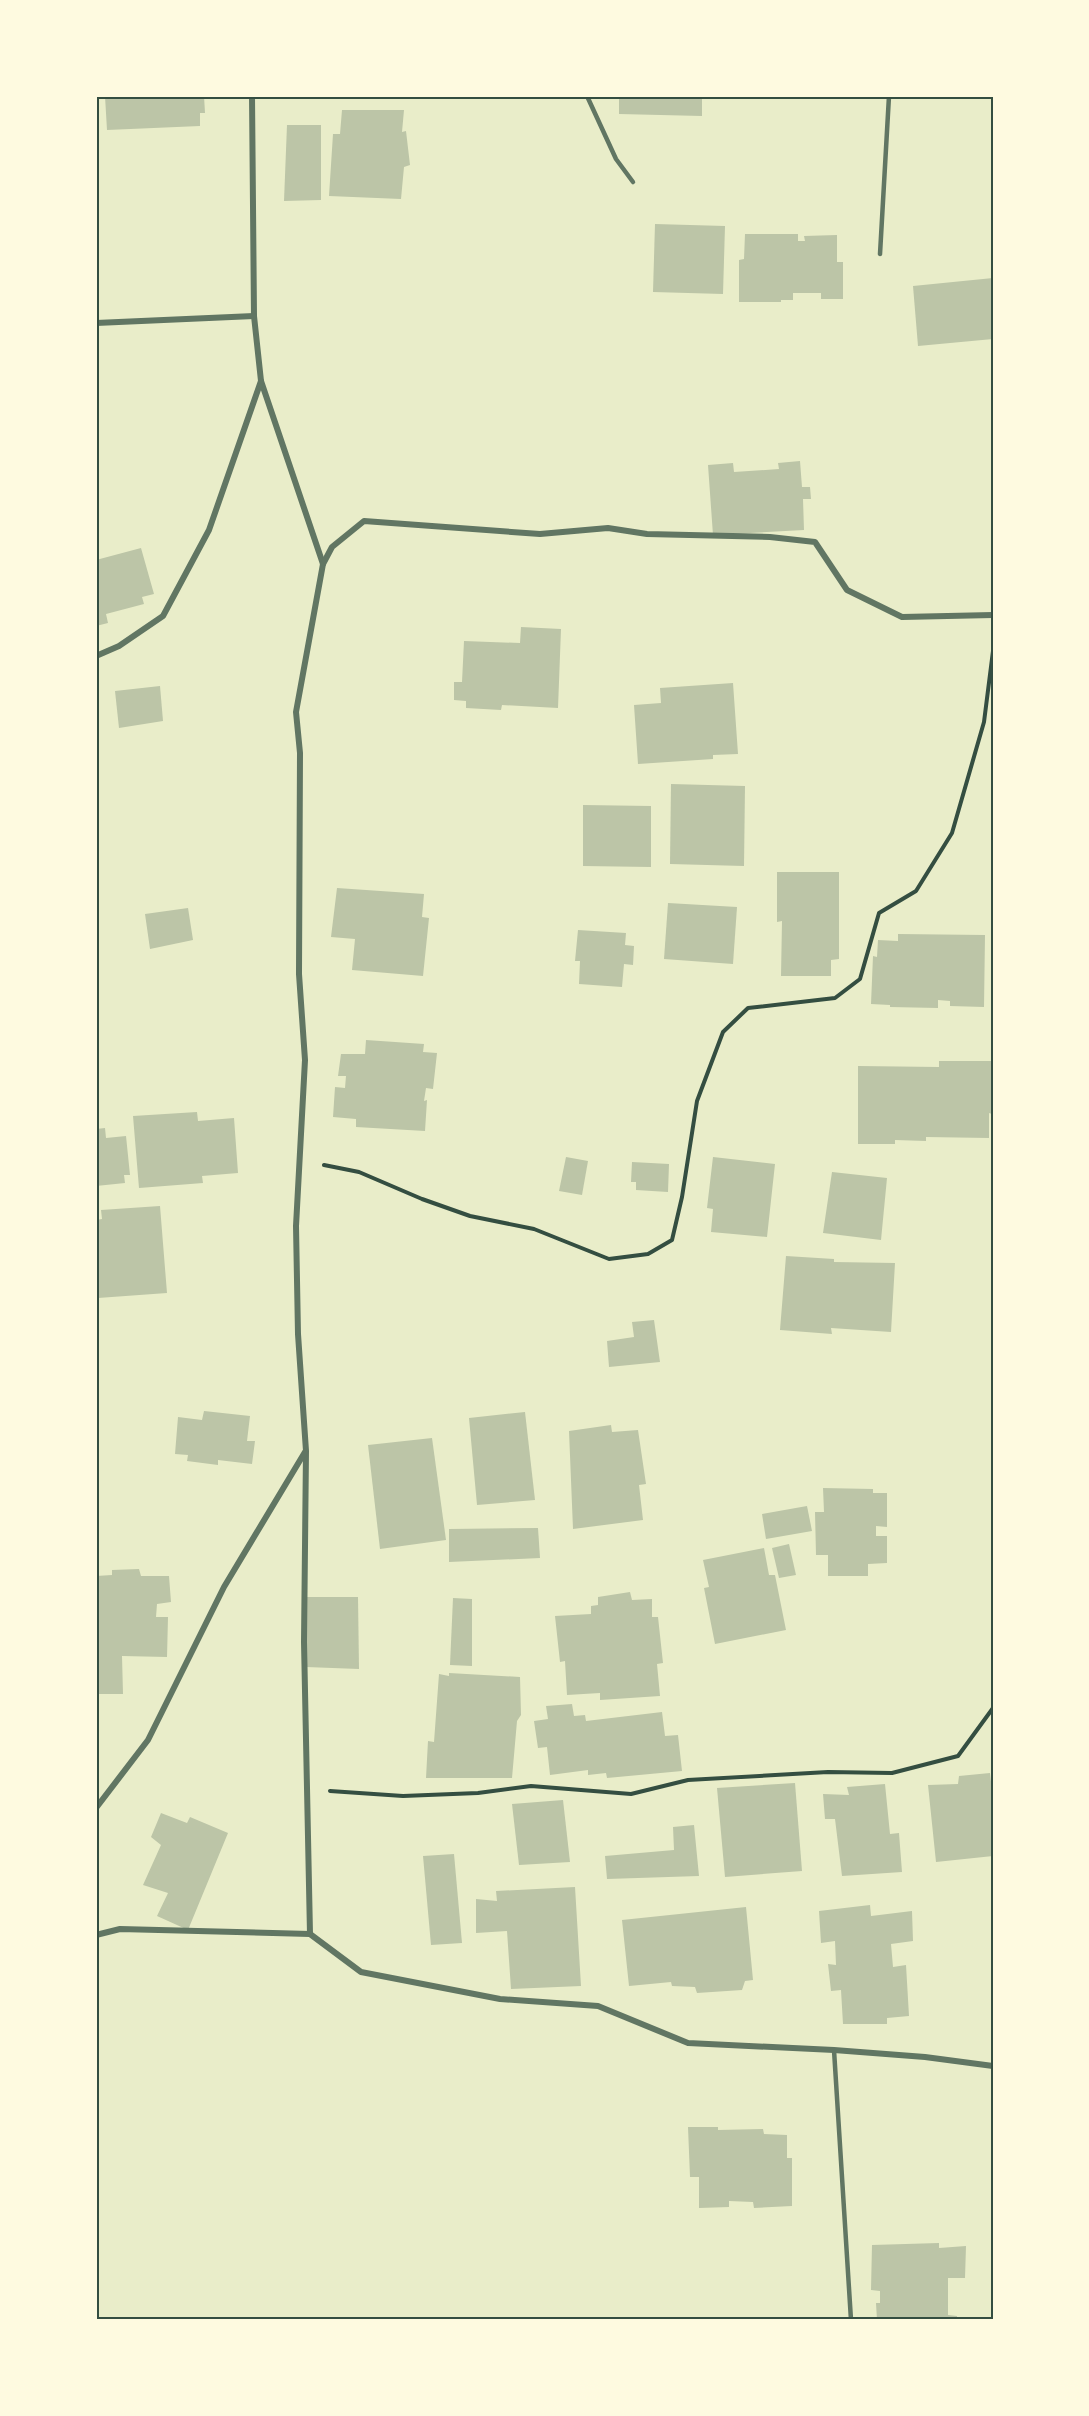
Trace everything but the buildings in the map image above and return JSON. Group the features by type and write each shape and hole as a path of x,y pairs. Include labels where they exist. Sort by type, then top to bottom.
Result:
{"street":[{"path":"252,96 254,316 261,381 323,564"},
{"path":"96,323 254,316"},
{"path":"96,656 119,646 163,616 209,530 261,381"},
{"path":"310,1934 304,1642 306,1451 298,1334 296,1226 305,1060 299,974 300,753 296,712 323,564 332,547 364,521 540,534 608,528 647,534 770,537 815,542 847,590 902,617 993,615"},
{"path":"96,1808 148,1740 224,1587 306,1451"},
{"path":"96,1935 120,1929 310,1934 361,1972 500,2000 598,2006 688,2043 834,2049 993,2066"}],"lane":[{"path":"587,96 616,159 633,182"},
{"path":"880,254 889,96"},
{"path":"834,2049 851,2320"}],"path":[{"path":"299,1158 359,1172 422,1199 470,1216 534,1230 609,1259 648,1254 672,1240 682,1197 698,1101 723,1032 748,1008 835,998 860,979 879,913 916,891 952,833 984,722 993,651"},
{"path":"307,1789 403,1796 478,1793 531,1786 631,1794 688,1780 828,1772 892,1773 958,1756 993,1708"}]}
